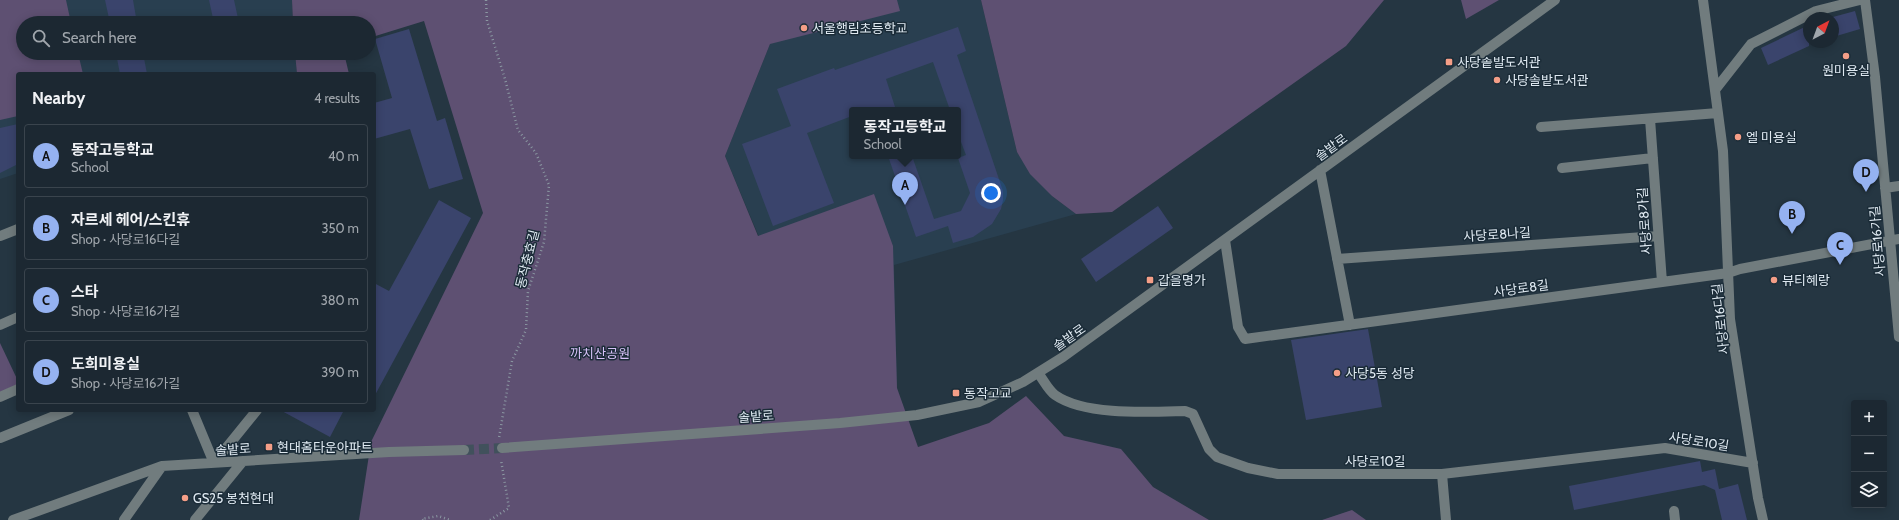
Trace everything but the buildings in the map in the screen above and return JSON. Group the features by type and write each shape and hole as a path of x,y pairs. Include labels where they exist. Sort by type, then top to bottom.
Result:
{"street":[{"name":"솔밭로","path":"500,450 840,423 916,415 979,402 1038,373 1063,357 1555,0"},
{"name":"사당로16다길","path":"1703,0 1723,151 1730,319 1753,463 1764,520"},
{"path":"1715,90 1752,44 1816,11 1860,0"},
{"name":"사당로16가길","path":"1865,0 1875,77 1885,188 1895,240 1899,337"},
{"path":"1541,127 1718,113"},
{"name":"사당로8가길","path":"1650,118 1662,282"},
{"path":"1562,168 1653,158"},
{"path":"1320,170 1350,325"},
{"path":"1885,188 1899,186"},
{"path":"0,236 16,230"},
{"name":"사당로8나길","path":"1337,259 1658,236"},
{"name":"사당로8길","path":"1225,240 1238,327 1246,339 1728,273 1740,269 1895,240"},
{"path":"0,325 16,318"},
{"name":"사당로10길","path":"1038,373 1053,394 1072,404 1128,413 1185,411 1193,414 1209,449 1217,457 1248,468 1278,474 1442,474 1665,448 1753,463"},
{"path":"0,397 16,390"},
{"path":"0,438 64,412"},
{"path":"193,412 214,463 255,412"},
{"name":"솔밭로","path":"13,520 162,466 389,452 464,450"},
{"path":"195,520 243,461"},
{"path":"124,520 162,466"},
{"path":"1442,474 1446,520"}],"path":[{"name":"동작충효길","path":"486,0 487,21 506,79 518,130 536,153 549,185 544,242 528,290 526,330 512,361 500,450 509,508 490,520"},
{"path":"423,520 438,516 450,520"}],"shaded area":[{"path":"0,0 292,0 293,16 16,16 16,60 296,60 297,72 16,72 16,174 0,179"},
{"path":"776,0 981,0 1017,152 1052,196 1076,214 894,265 897,388 767,256 725,156 770,44"}],"green space":[{"path":"0,0 66,0 69,16 16,16 16,60 80,60 83,72 16,72 16,116 0,120"},
{"name":"까치산공원","path":"292,0 897,0 900,11 770,44 725,156 758,236 874,194 893,246 897,388 918,447 989,423 1026,396 1064,436 1121,449 1153,487 1209,520 359,520 371,442 483,213 424,21 376,36 376,16 293,16"},
{"path":"981,0 1384,0 1346,46 1112,212 1076,214 1052,196 1030,174 1017,152"},
{"path":"1461,0 1499,0 1466,19"},
{"path":"296,60 346,60 349,72 297,72"},
{"path":"0,343 16,377 16,386 0,393"},
{"path":"1352,510 1366,520 1322,520"}],"tunnel":[{"path":"464,450 502,448"}],"place":[{"name":"서울행림초등학교","path":"804,28"},
{"name":"원미용실","path":"1846,56"},
{"name":"사당솥발도서관","path":"1449,62"},
{"name":"사당솔밭도서관","path":"1497,80"},
{"name":"엘 미용실","path":"1738,137"},
{"name":"도희미용실","path":"1866,192"},
{"name":"동작고등학교","path":"905,205"},
{"name":"자르세 헤어/스킨휴","path":"1792,234"},
{"name":"스타","path":"1840,265"},
{"name":"갑을명가","path":"1150,280"},
{"name":"뷰티혜랑","path":"1774,280"},
{"name":"사당5동 성당","path":"1337,373"},
{"name":"동작고교","path":"956,393"},
{"name":"현대홈타운아파트","path":"269,447"},
{"name":"GS25 봉천현대","path":"185,498"}]}
